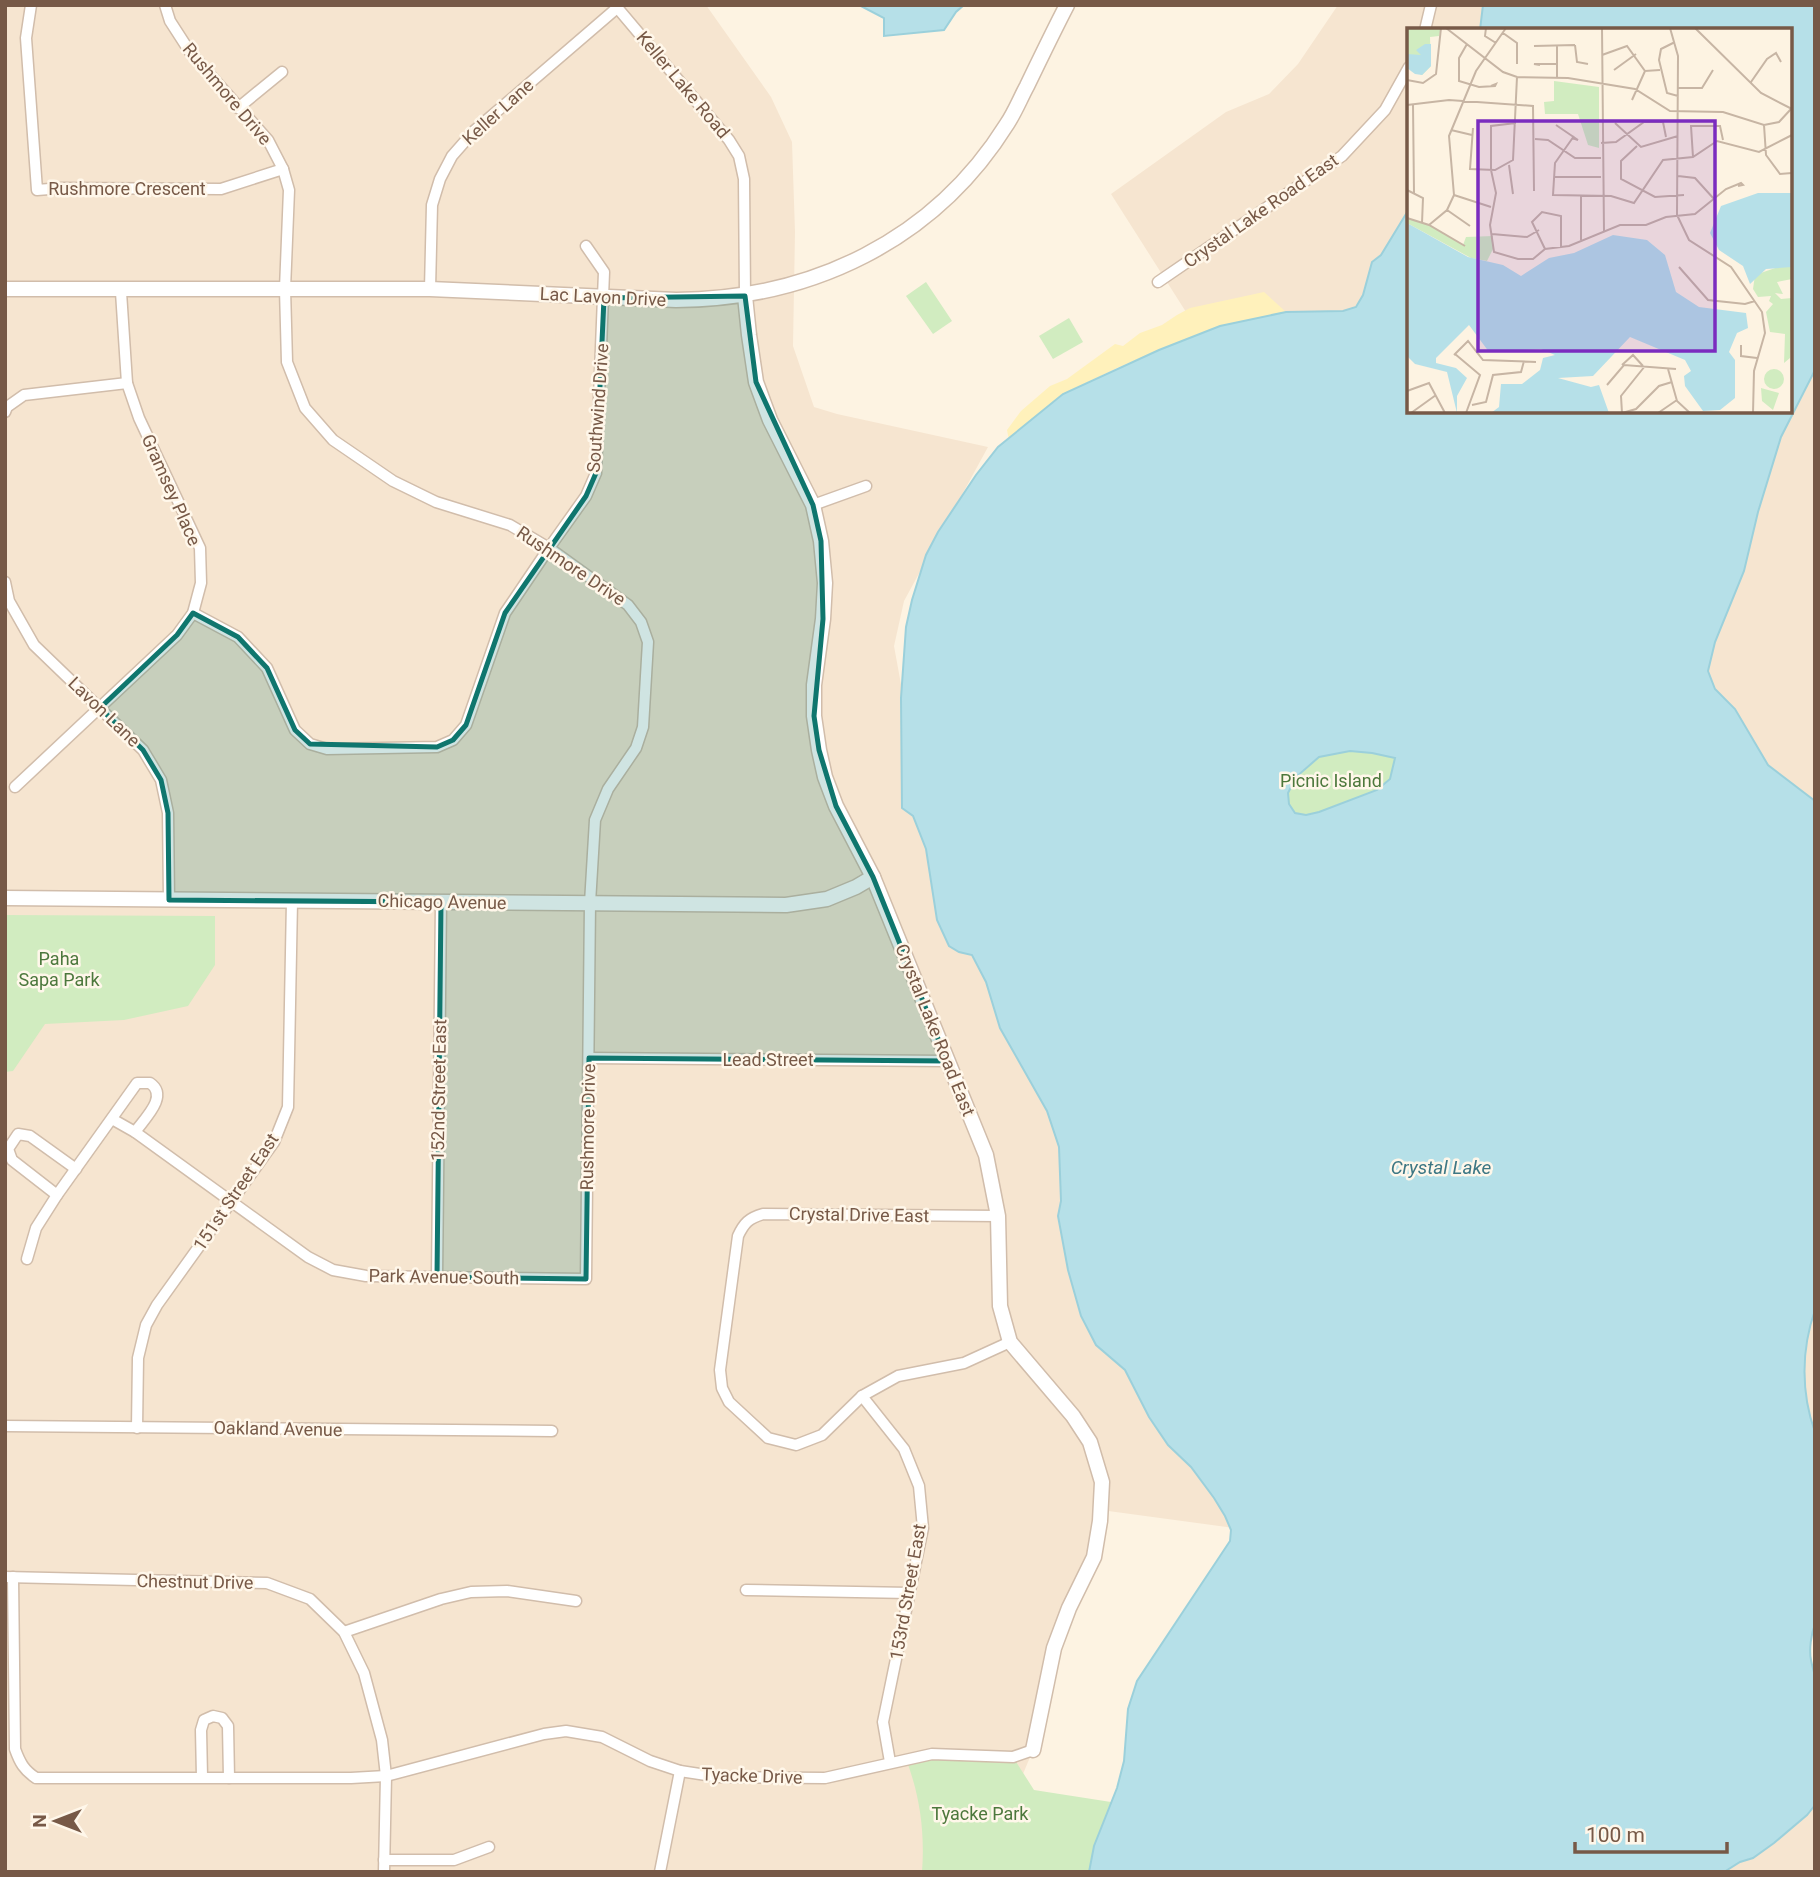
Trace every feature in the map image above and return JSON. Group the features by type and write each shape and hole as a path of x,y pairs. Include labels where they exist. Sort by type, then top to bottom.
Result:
{"street":[{"name":"Rushmore Crescent","path":"31,5 26,38 37,190 221,189 283,169"},
{"name":"Rushmore Drive","path":"165,5 170,21 190,52 268,140 283,169 289,190 285,289 287,362 305,408 333,440 393,481 436,502 510,525 549,548 628,605 642,622 648,642 643,727 636,748 608,789 596,820 590,904 586,1279"},
{"name":"Lac Lavon Drive","path":"5,289 429,289 698,300 745,296 795,285 849,265 898,237 940,205 977,166 1008,123 1067,5"},
{"path":"1425,28 1431,5"},
{"name":"Keller Lake Road","path":"616,6 729,140 738,156 744,179 745,296"},
{"name":"Keller Lane","path":"429,289 432,205 452,156 474,131 616,6"},
{"name":"Crystal Lake Road East","path":"1158,282 1342,156 1385,110 1407,71"},
{"path":"238,108 282,72"},
{"name":"Southwind Drive","path":"193,613 238,637 260,660 267,668 295,730 310,744 327,749 437,747 453,740 466,725 505,614 586,496 596,473 604,272 586,246"},
{"name":"Gramsey Place","path":"15,788 177,635 193,613 201,583 200,548 139,418 127,383 121,292 117,289"},
{"name":"Crystal Lake Road East","path":"745,296 756,382 771,420 813,505 821,541 825,583 814,685 814,716 825,777 836,806 873,877 986,1155 998,1216 1000,1306 1010,1342 1073,1416 1090,1442 1102,1482 1100,1521 1094,1557 1069,1608 1054,1648 1033,1750"},
{"path":"5,412 24,395 127,383"},
{"path":"813,505 866,486"},
{"name":"Lavon Lane","path":"5,582 9,601 34,645 143,750 161,780 169,813 169,900"},
{"name":"Chicago Avenue","path":"5,898 786,905 827,899 873,877"},
{"name":"151st Street East","path":"137,1428 138,1358 146,1325 157,1305 274,1142 288,1107 292,901"},
{"name":"152nd Street East","path":"437,1277 441,902"},
{"name":"Lead Street","path":"589,1058 947,1061"},
{"path":"27,1259 36,1228 57,1195 137,1083 150,1083 158,1090 159,1095 135,1132"},
{"name":"Park Avenue South","path":"113,1119 308,1257 333,1270 366,1276 586,1279"},
{"path":"57,1195 12,1160 8,1149 18,1134 30,1136 76,1169"},
{"name":"Crystal Drive East","path":"862,1395 822,1436 796,1445 768,1438 729,1402 722,1388 720,1370 737,1243 743,1224 752,1217 763,1214 998,1216"},
{"path":"862,1395 898,1376 964,1363 1010,1342"},
{"name":"153rd Street East","path":"862,1395 904,1449 919,1486 923,1528 884,1722 890,1762"},
{"name":"Oakland Avenue","path":"5,1426 552,1431"},
{"name":"Tyacke Drive","path":"9,1577 15,1749 25,1771 36,1778 351,1779 386,1776 544,1734 566,1731 602,1737 650,1761 680,1771 719,1777 825,1779 932,1754 1013,1757 1033,1750"},
{"name":"Chestnut Drive","path":"9,1577 267,1583 310,1599 345,1632 364,1673 382,1740 386,1776 384,1866"},
{"path":"746,1590 910,1593"},
{"path":"345,1632 441,1599 471,1592 507,1591 576,1601"},
{"path":"202,1777 201,1730 204,1720 213,1716 222,1718 228,1726 229,1778"},
{"path":"660,1872 680,1771"},
{"path":"384,1866 454,1860 489,1847"}],"highlighted area":[{"path":"745,296 756,382 813,505 821,541 823,619 814,716 819,750 836,806 873,877 947,1061 589,1058 586,1279 437,1277 441,902 169,900 168,813 161,780 143,750 100,708 177,635 193,613 238,637 267,668 295,730 310,744 437,747 453,740 466,725 505,613 586,496 596,473 604,298"}],"shaded area":[{"path":"5,5 706,5 771,97 792,142 795,232 793,346 814,407 988,447 904,601 894,646 929,838 1234,1528 1101,1510 1054,1648 1033,1750 982,1872 5,1872"},
{"path":"1338,5 1483,5 1480,28 1407,28 1407,212 1381,255 1372,262 1363,295 1356,307 1343,311 1286,312 1234,323 1200,334 1111,194 1226,112 1269,94 1298,64"},
{"path":"1815,370 1815,801 1768,765 1735,709 1715,689 1708,671 1715,642 1744,571 1758,512 1781,437"},
{"path":"1815,1311 1815,1432 1809,1415 1804,1376 1809,1327"},
{"path":"1815,1805 1815,1872 1724,1872 1753,1858 1774,1843"}],"green space":[{"path":"926,282 952,321 933,334 906,296"},
{"path":"1069,318 1083,342 1053,359 1039,336"},
{"name":"Picnic Island","path":"1350,751 1395,758 1390,779 1377,790 1319,812 1306,816 1295,813 1289,804 1288,793 1296,777 1319,757"},
{"name":"Paha Sapa Park","path":"5,915 215,916 215,965 188,1006 124,1020 45,1024 13,1071 5,1072"},
{"name":"Tyacke Park","path":"1013,1757 1034,1790 1111,1802 1094,1846 1089,1872 922,1872 920,1814 906,1759"}],"sand":[{"path":"1264,292 1286,312 1220,326 1117,368 1063,394 1009,440 1007,430 1021,411 1050,386 1067,379 1115,344 1123,346 1140,333 1162,325 1190,308"}],"water":[{"path":"859,5 964,5 944,30 884,36 884,18"},
{"name":"Crystal Lake","path":"1483,5 1815,5 1815,370 1781,437 1758,512 1744,571 1715,642 1708,671 1715,689 1735,709 1768,765 1815,801 1815,1310 1807,1340 1804,1371 1807,1402 1815,1432 1815,1624 1810,1652 1815,1677 1815,1805 1774,1843 1753,1858 1724,1872 1089,1872 1094,1846 1117,1788 1124,1761 1128,1709 1137,1681 1230,1541 1231,1530 1214,1498 1191,1467 1168,1445 1149,1417 1125,1370 1096,1345 1081,1316 1068,1270 1058,1216 1061,1201 1059,1147 1047,1111 1000,1028 986,982 972,955 949,946 937,920 926,849 913,816 902,808 901,698 906,627 926,555 976,475 998,447 1063,394 1159,350 1220,326 1286,312 1343,311 1356,307 1363,295 1372,262 1381,255 1407,212 1407,413 1792,413 1792,28 1480,28","holes":["1350,751 1395,758 1390,779 1377,790 1306,815 1295,813 1289,804 1288,793 1296,777 1319,757"]}]}
